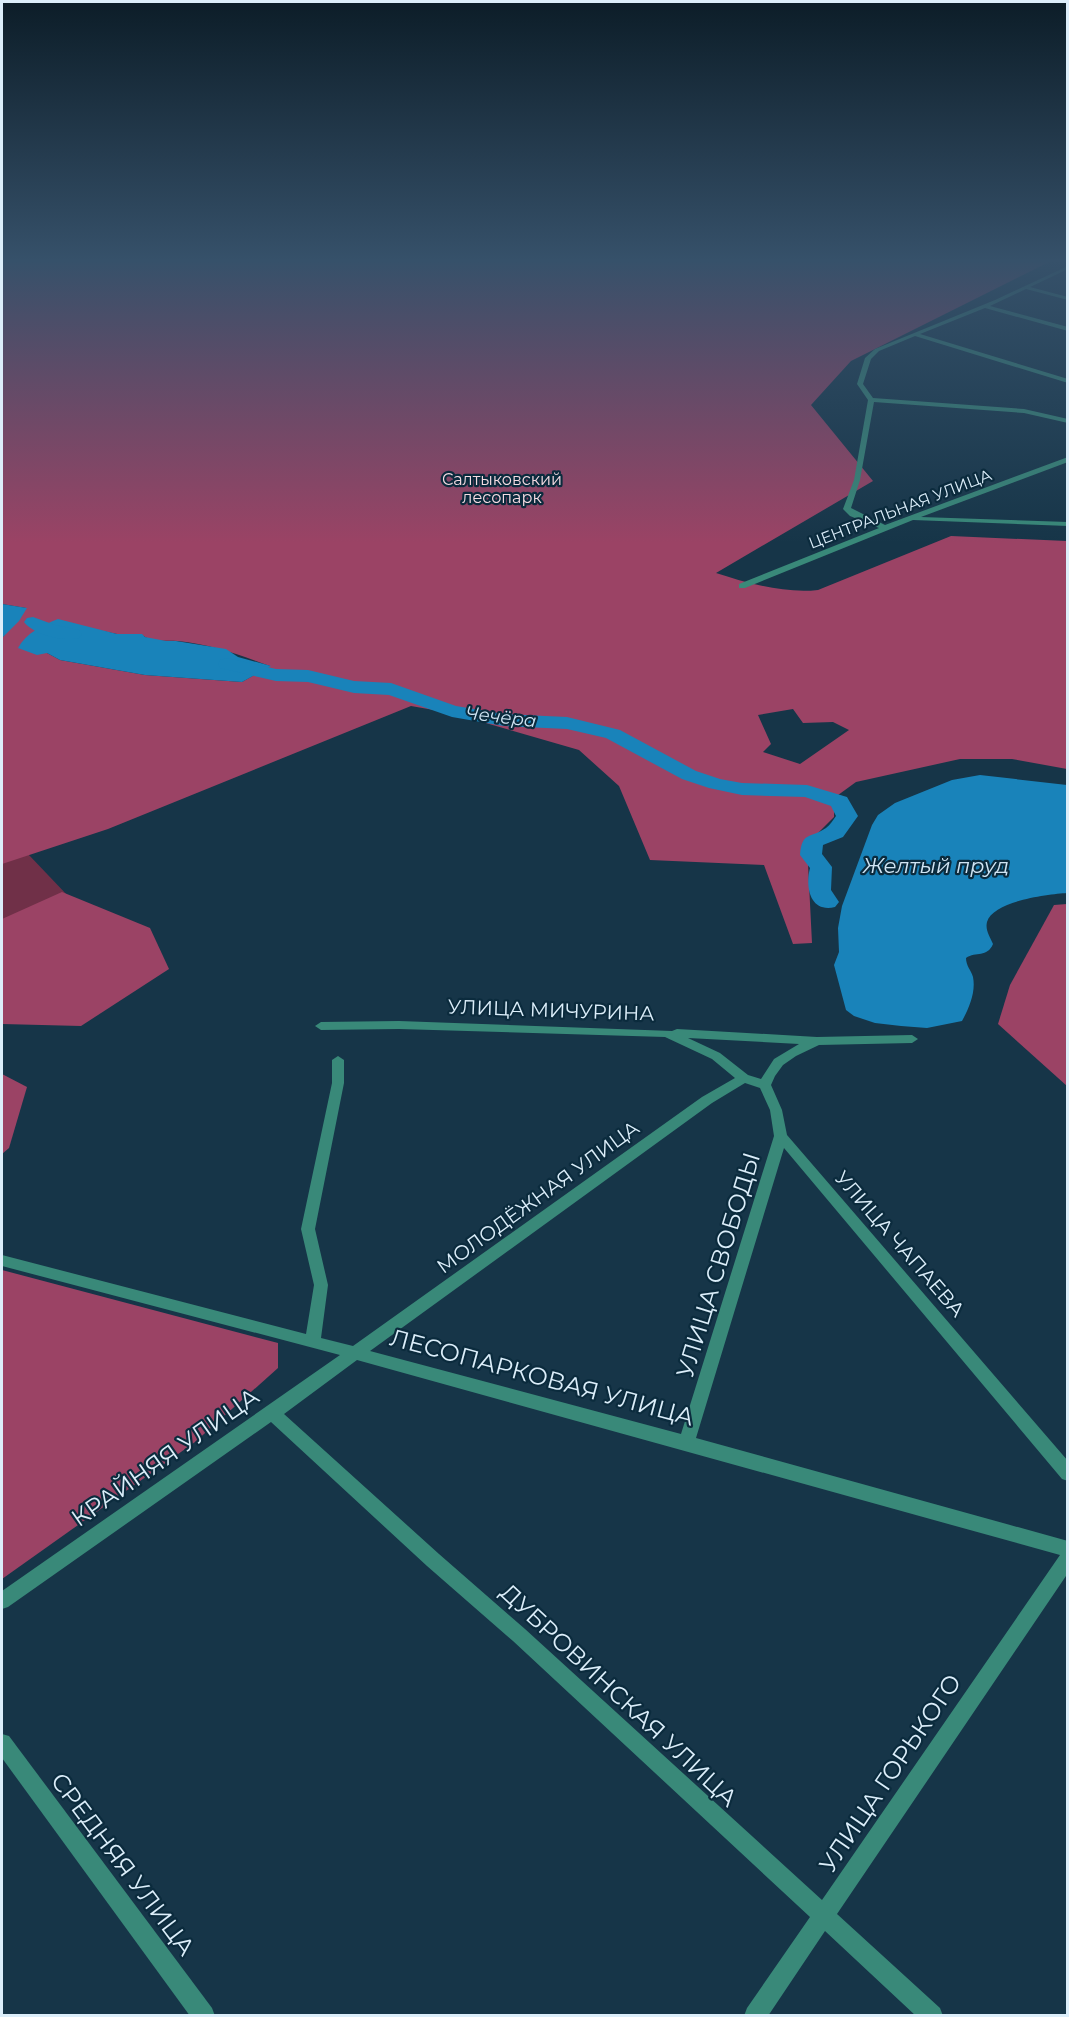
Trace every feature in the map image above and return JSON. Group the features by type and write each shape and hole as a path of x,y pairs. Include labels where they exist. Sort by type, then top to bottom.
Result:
{"street":[{"path":"872,354 868,358 860,384 871,400 857,480 847,509 885,528"},
{"path":"979,354 1068,381"},
{"path":"871,400 1024,411 1068,421"},
{"name":"ЦЕНТРАЛЬНАЯ УЛИЦА","path":"742,586 885,528 1068,459"},
{"path":"911,519 1068,524"},
{"name":"УЛИЦА МИЧУРИНА","path":"321,1026 399,1025 667,1033 716,1056 744,1078 765,1085"},
{"path":"667,1033 817,1041 912,1039"},
{"path":"765,1085 775,1064 817,1041"},
{"path":"312,1340 321,1285 308,1229 338,1083 338,1060"},
{"name":"МОЛОДЁЖНАЯ УЛИЦА","path":"356,1352 698,1106 744,1078"},
{"name":"УЛИЦА ЧАПАЕВА","path":"765,1085 776,1110 781,1136 1068,1474"},
{"name":"УЛИЦА СВОБОДЫ","path":"687,1441 781,1136"},
{"name":"ЛЕСОПАРКОВАЯ УЛИЦА","path":"2,1260 312,1340 687,1441 1068,1549"},
{"name":"КРАЙНЯЯ УЛИЦА","path":"2,1601 356,1352"},
{"name":"ДУБРОВИНСКАЯ УЛИЦА","path":"272,1413 519,1635 932,2016"},
{"name":"УЛИЦА ГОРЬКОГО","path":"755,2016 1068,1558"},
{"name":"СРЕДНЯЯ УЛИЦА","path":"2,1743 204,2016"}],"shaded area":[{"path":"28,854 68,896 2,923 2,863"}],"green space":[{"name":"Салтыковский лесопарк","path":"2,354 865,354 851,361 811,405 873,481 716,573 779,589 818,590 951,536 1067,541 1067,769 1012,759 960,759 856,782 834,798 834,817 807,844 812,943 793,944 764,865 650,860 619,786 579,750 451,713 411,706 108,829 2,864 2,638 26,608 2,604","holes":["60,622 117,634 141,634 154,640 178,641 213,647 270,666 242,682 145,675 60,660 47,653","793,709 803,723 833,722 849,730 800,764 763,752 771,744 758,715"]},
{"path":"62,892 150,928 169,969 81,1026 2,1024 2,919"},
{"path":"1068,904 1067,1086 998,1024 1010,985 1054,905"},
{"path":"2,1074 27,1087 9,1148 2,1154"},
{"path":"2,1270 278,1343 278,1368 195,1442 2,1579"}],"water":[{"path":"2,604 27,608 19,621 2,638"},
{"path":"58,619 117,634 142,634 145,637 166,641 226,649 238,657 271,666 242,682 145,675 60,660 47,653 37,655 18,648 30,634"},
{"name":"Желтый пруд","path":"980,775 1067,785 1067,893 1023,900 999,909 991,915 987,925 993,944 991,948 984,953 966,958 973,977 974,988 962,1021 927,1028 875,1023 854,1016 846,1010 834,965 839,952 838,928 842,906 872,825 878,815 895,803 952,780"}],"waterway":[{"name":"Чечёра","path":"33,622 50,630 73,634"},
{"name":"Чечёра","path":"227,664 276,675 308,676 354,687 391,689 452,711 504,720 567,723 613,734 689,775 716,784 742,789 807,791 839,802 847,816 835,832 812,842 811,855 821,867 819,890 827,902"}]}
